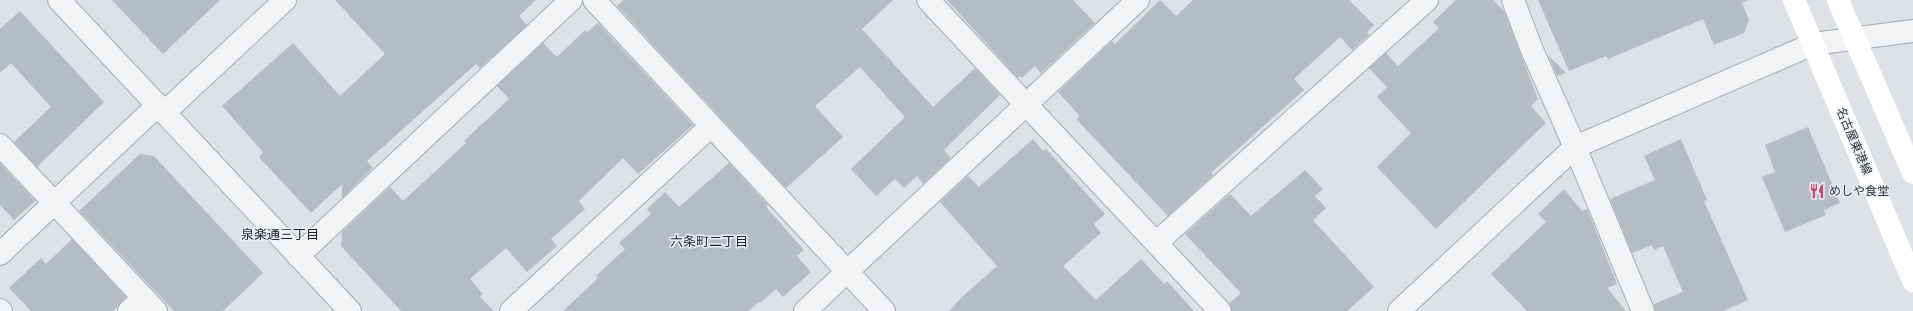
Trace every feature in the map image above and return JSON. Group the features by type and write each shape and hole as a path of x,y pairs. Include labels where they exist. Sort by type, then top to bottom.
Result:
{"main road":[{"name":"名古屋東港線","path":"1794,0 1913,281"},
{"path":"1838,0 1856,38 1913,173"}],"street":[{"path":"59,0 350,311"},
{"path":"0,254 54,204 285,0"},
{"path":"298,256 571,0"},
{"path":"594,0 884,311"},
{"path":"928,0 1220,311"},
{"path":"805,311 1138,0"},
{"path":"1156,243 1427,0"},
{"path":"1512,0 1644,311"},
{"path":"1399,311 1575,147 1813,44 1913,31"},
{"path":"511,311 711,126"},
{"path":"0,146 54,204 143,307"}],"building":[{"path":"112,0 220,0 163,54"},
{"path":"335,0 536,0 519,16 527,25 480,68 476,64 367,161 373,168 342,198 342,184 311,213 259,157 263,152 222,106 293,43 340,96 385,54"},
{"path":"624,0 893,0 862,29 933,107 975,68 1000,95 944,150 951,158 923,184 917,176 904,188 895,179 876,196 851,169 905,117 860,67 815,106 843,137 786,188 617,6"},
{"path":"947,0 1073,0 1095,23 1041,73 1035,66 1022,78 1020,76 1018,78"},
{"path":"1160,0 1176,16 1193,0 1349,0 1374,25 1367,32 1369,35 1352,50 1340,37 1294,79 1304,90 1211,173 1213,175 1168,216 1077,120 1079,115 1058,92 1112,41 1115,44"},
{"path":"1456,0 1493,0 1504,11 1538,99 1531,106 1546,123 1436,229 1377,167 1411,133 1377,97 1387,87 1369,68 1386,53 1398,66 1439,28 1433,22"},
{"path":"1538,0 1748,0 1742,3 1749,20 1744,33 1714,45 1703,19 1608,59 1606,56 1569,71"},
{"path":"20,11 104,102 37,167 14,142 51,107 11,63 0,73 0,29"},
{"path":"598,23 693,125 638,174 623,158 579,201 585,209 551,239 557,246 527,272 506,248 470,279 483,294 480,297 494,311 401,311 341,246 342,232 390,187 403,201 466,143 464,141 509,99 497,86 543,43 557,57 585,30 587,32"},
{"path":"1548,55 1566,73 1557,76"},
{"path":"1808,127 1840,203 1824,210 1826,215 1785,232 1762,177 1775,172 1765,145"},
{"path":"1033,139 1043,151 1046,149 1105,214 1094,224 1101,233 1063,266 1096,300 1141,259 1164,284 1167,281 1194,311 949,311 962,297 997,266 940,202 968,176 979,187"},
{"path":"1681,139 1707,200 1704,201 1748,300 1723,311 1655,311 1654,304 1683,292 1663,246 1654,250 1652,245 1632,253 1610,199 1655,180 1644,156"},
{"path":"140,154 154,156 263,273 223,311 174,311 79,211"},
{"path":"0,163 35,201 14,220 0,205"},
{"path":"729,163 768,205 766,207 804,250 797,256 811,272 783,297 776,289 748,311 563,311 598,278 596,276 625,249 619,243 651,214 647,209 665,192 679,207"},
{"path":"1305,170 1323,189 1315,196 1326,208 1313,220 1374,287 1347,311 1232,311 1230,303 1241,293 1185,234 1230,194 1251,216"},
{"path":"1564,189 1582,211 1587,209 1617,284 1607,288 1626,311 1527,311 1491,274 1546,222 1538,214"},
{"path":"72,239 126,297 113,311 31,311 9,288 41,258 46,264"}],"place":[{"name":"めしや食堂","path":"1817,191"}],"district":[{"name":"泉楽通三丁目","path":"280,234"},
{"name":"六条町二丁目","path":"709,241"}]}
